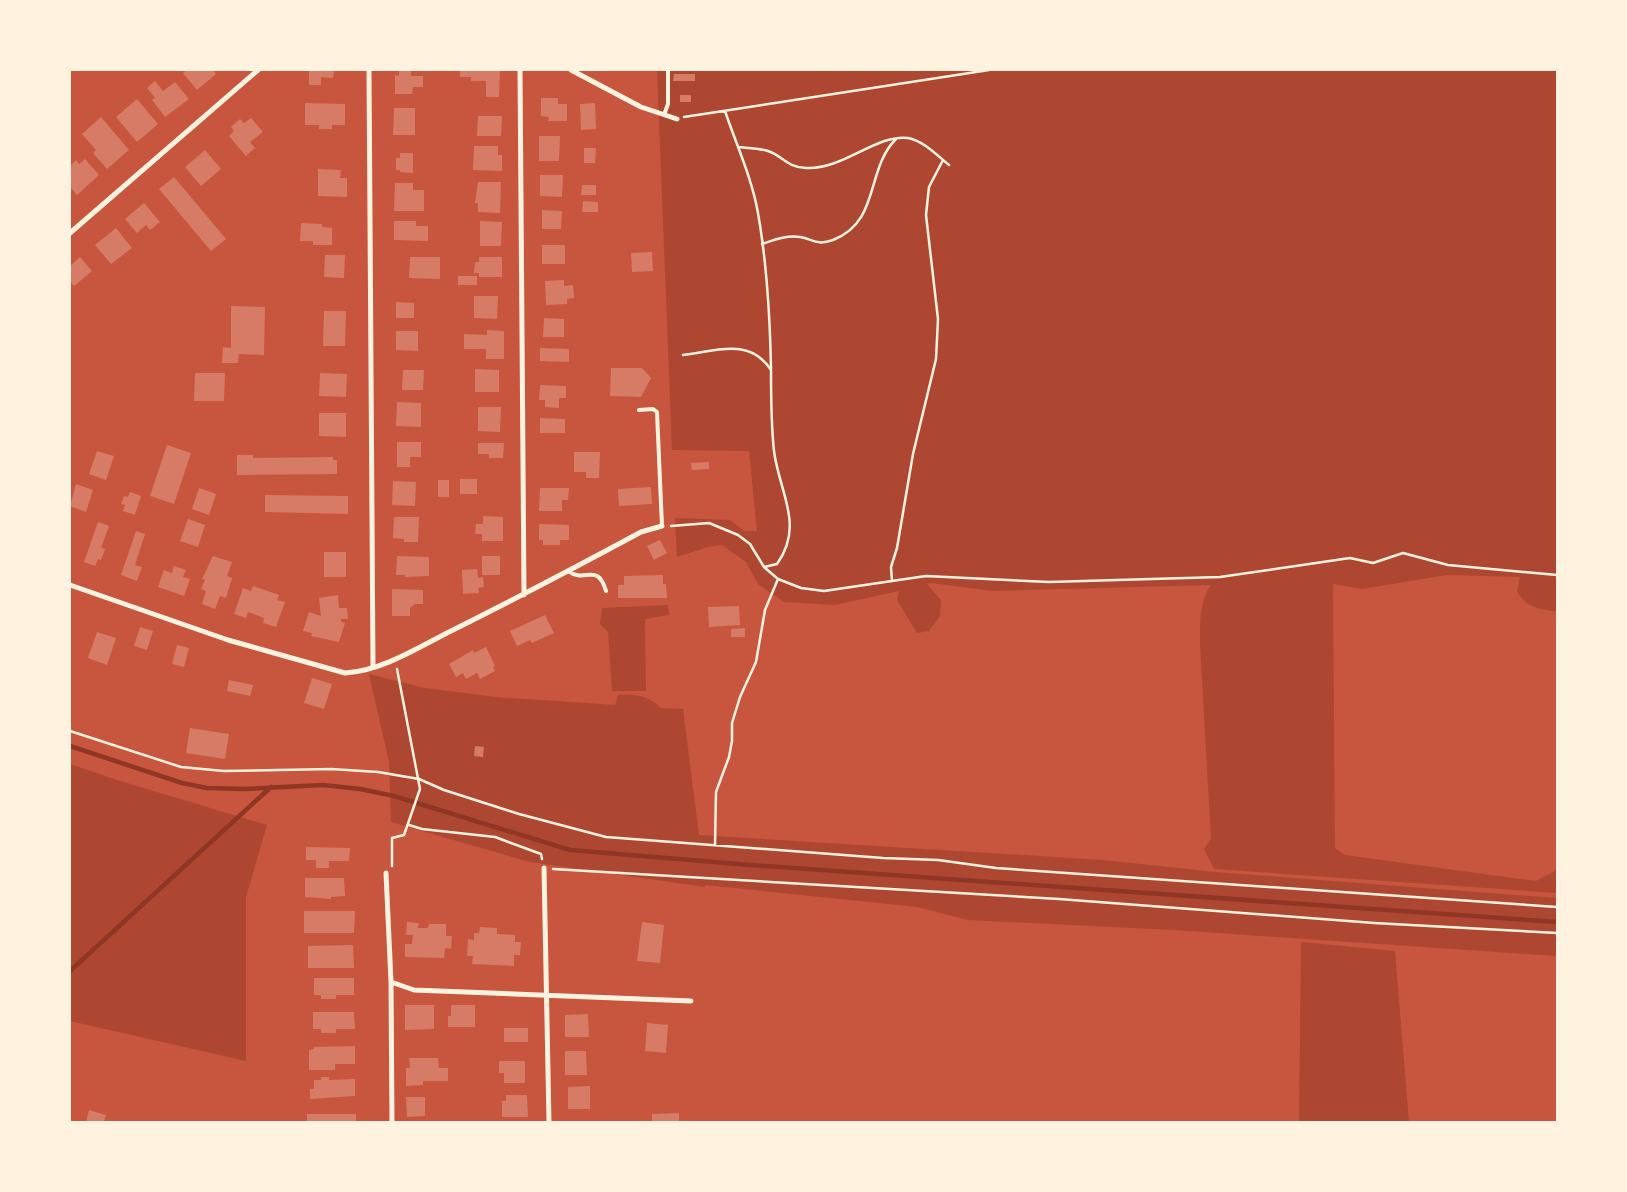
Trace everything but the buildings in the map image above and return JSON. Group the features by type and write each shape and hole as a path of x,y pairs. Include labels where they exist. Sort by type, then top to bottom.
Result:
{"street":[{"path":"70,233 258,70"},
{"path":"369,70 373,666"},
{"path":"520,70 524,595"},
{"path":"571,70 641,107 677,119"},
{"path":"70,585 228,640 345,673 357,672 395,659 524,595 642,532 662,526"},
{"path":"544,868 549,1122"},
{"path":"386,873 392,1122"},
{"path":"390,982 414,990 691,1002"}],"lane":[{"path":"664,115 668,104 668,70"},
{"path":"639,410 653,409 656,412 662,526"},
{"path":"568,571 573,575 596,574 603,579 606,591"}],"path":[{"path":"677,119 989,70"},
{"path":"725,111 758,212 770,332 775,453 789,510 790,536 786,551 777,564 764,566"},
{"path":"738,147 770,151 788,164 816,167 829,166 890,139 907,138 916,141 949,165"},
{"path":"762,244 782,237 801,237 813,243 832,240 858,224 867,209 875,178 888,147 896,139"},
{"path":"892,581 891,567 897,548 913,454 936,359 938,319 926,215 929,187 943,160"},
{"path":"683,355 743,348 756,353 764,359 771,370"},
{"path":"662,526 709,523 744,538 764,566 778,578 801,588 824,591 926,576 1049,582 1220,576 1350,558 1373,563 1403,553 1448,565 1557,575"},
{"path":"715,846 716,792 729,757 732,741 732,723 740,697 756,662 765,610 778,578"},
{"path":"386,873 392,871 392,838 404,835 409,825 420,788 395,659"},
{"path":"70,732 181,767 224,771 331,769 378,772 419,779 444,790 576,831 606,837 883,858 938,860 996,868 1557,907"},
{"path":"409,825 422,829 495,838 541,854 544,868 1059,899 1374,923 1557,933"}],"shaded area":[{"path":"657,70 1557,70 1557,611 1534,607 1524,601 1517,591 1520,577 1447,575 1362,589 1333,584 1335,848 1345,855 1536,881 1557,870 1557,893 1214,869 1204,849 1211,839 1200,644 1202,606 1211,585 993,591 931,583 927,584 941,600 940,616 929,631 917,633 897,600 899,591 835,605 784,602 758,584 746,562 722,545 708,547 677,557 675,518 730,520 744,531 757,531 749,451 672,450"},
{"path":"668,605 669,615 645,619 646,691 612,691 608,632 600,624 602,608"},
{"path":"369,674 425,688 496,697 615,705 618,695 630,694 647,698 661,708 683,709 699,835 1103,860 1215,872 1557,898 1557,956 1174,930 968,920 917,907 705,885 705,887 530,862 391,822 389,762"},
{"path":"70,764 267,825 246,897 246,1061 70,1021"},
{"path":"1301,942 1395,951 1409,1122 1299,1122"}],"waterway":[{"path":"70,746 182,783 207,788 245,789 323,785 360,789 394,796 570,850 750,865 1557,922"},
{"path":"70,971 271,787"}]}
